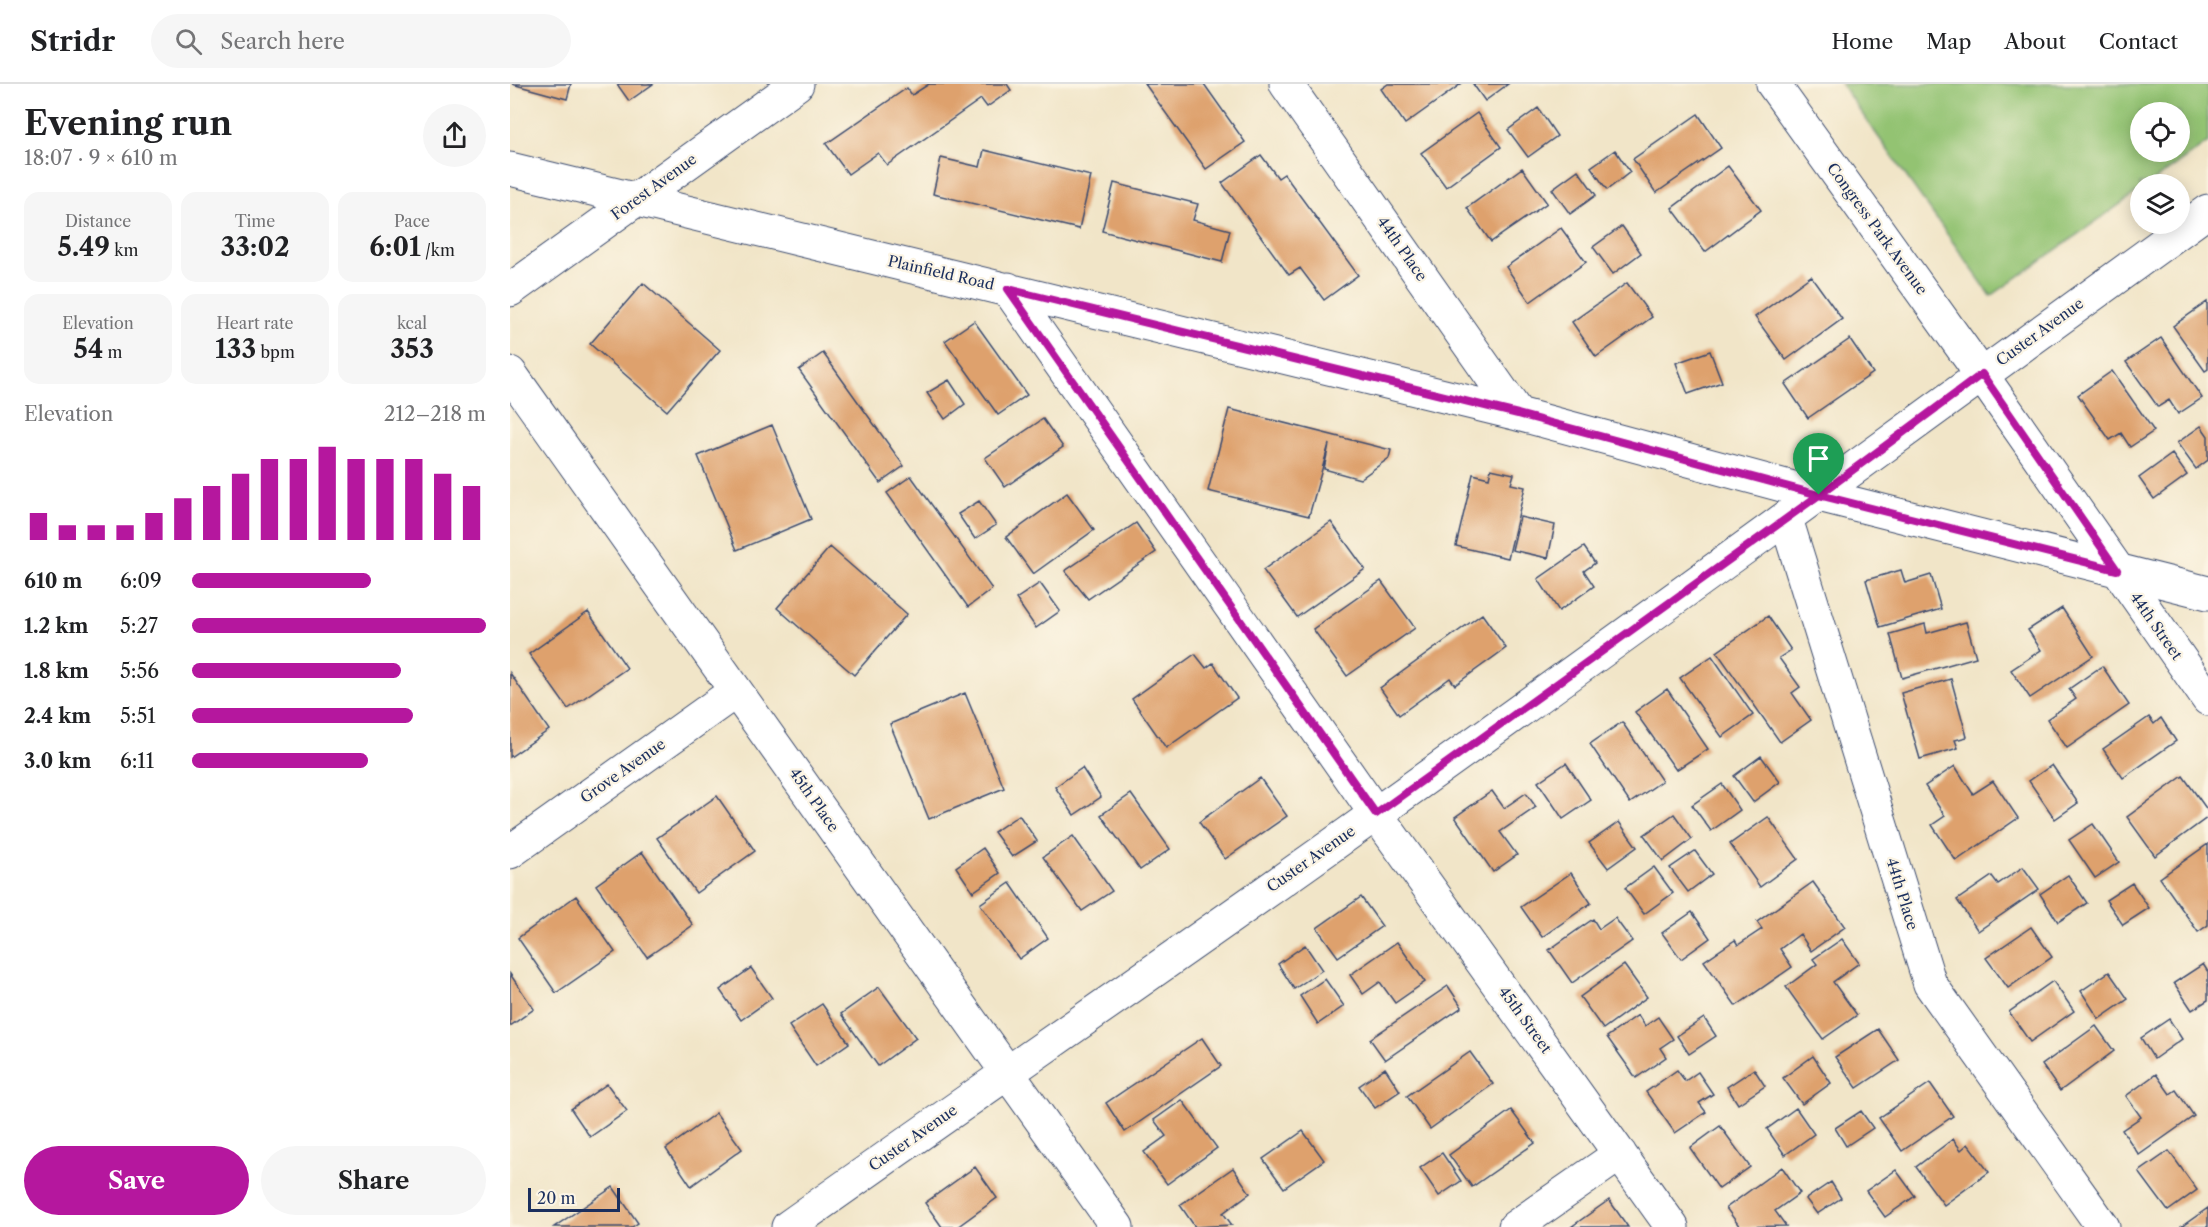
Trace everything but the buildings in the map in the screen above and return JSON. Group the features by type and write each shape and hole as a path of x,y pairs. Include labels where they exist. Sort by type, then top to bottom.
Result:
{"street":[{"name":"Forest Avenue","path":"510,290 797,84"},
{"name":"44th Place","path":"1286,84 1518,414"},
{"name":"Congress Park Avenue","path":"1773,84 1982,374"},
{"name":"Plainfield Road","path":"510,169 634,201 1008,289 1518,414 1819,495 2208,593"},
{"name":"Custer Avenue","path":"788,1227 1376,814 2208,211"},
{"name":"45th Street","path":"1008,289 1376,814 1672,1227"},
{"name":"45th Place","path":"510,373 1117,1227"},
{"name":"44th Street","path":"1982,374 2208,699"},
{"name":"44th Place","path":"1786,519 1930,984 2103,1227"},
{"name":"Grove Avenue","path":"510,852 736,691"},
{"path":"1515,1227 1620,1154"}],"green space":[{"path":"1841,84 2208,84 2208,142 2190,155 2190,102 2130,102 2130,162 2180,162 2163,174 2130,174 2130,197 1991,296"}],"route":[{"path":"1819,495 1376,814 1008,289 1518,414 1819,495 1982,374 2117,570 1819,495"}]}
